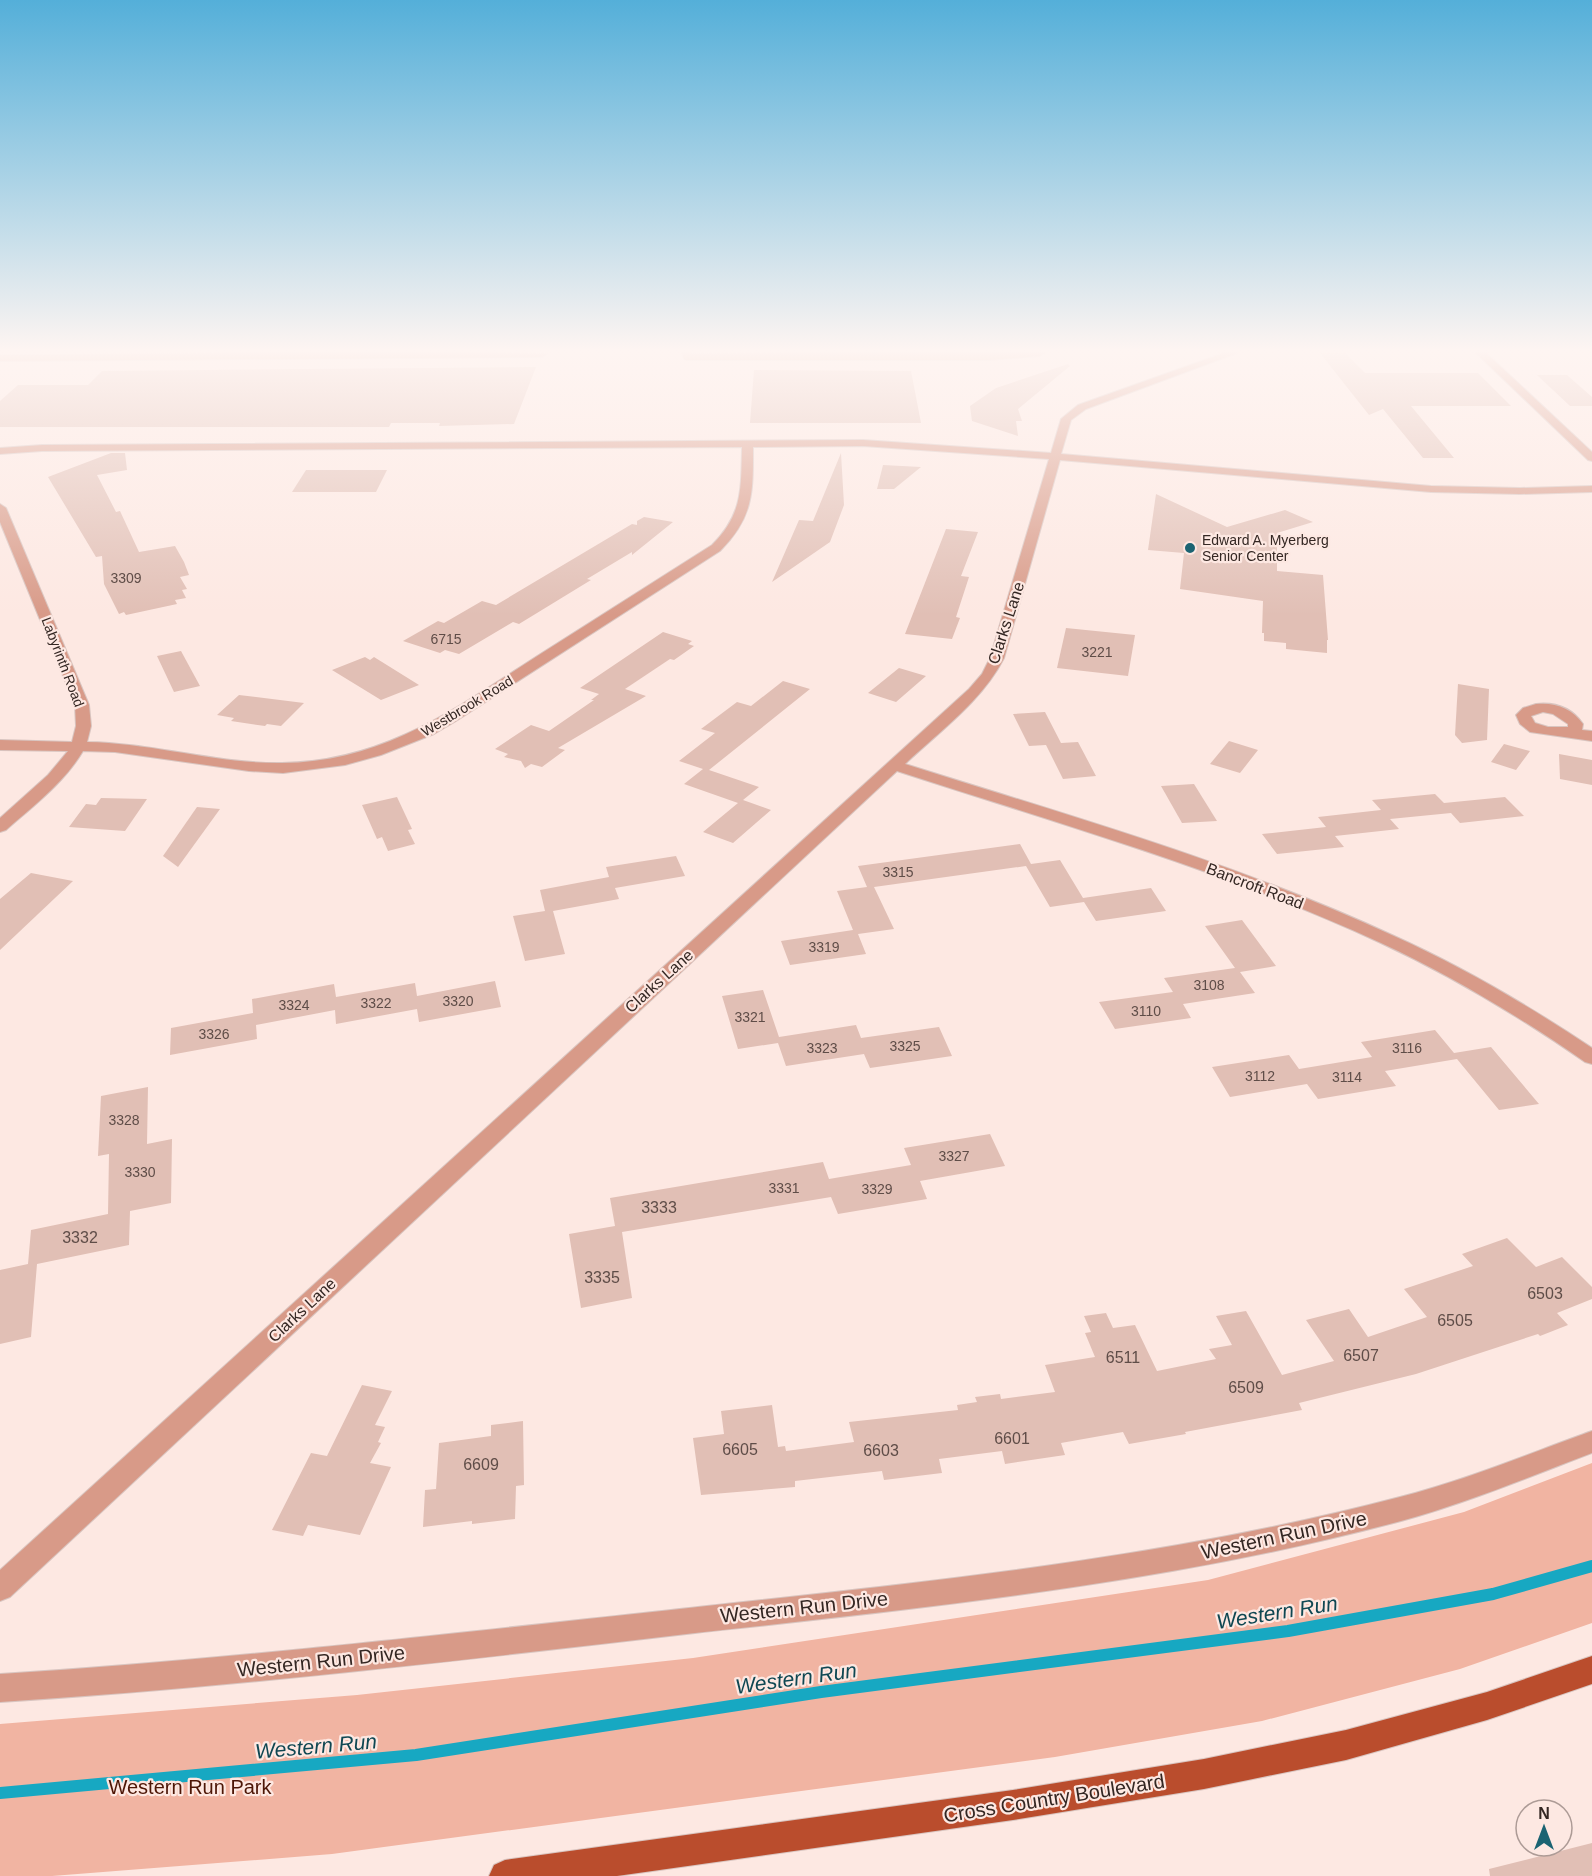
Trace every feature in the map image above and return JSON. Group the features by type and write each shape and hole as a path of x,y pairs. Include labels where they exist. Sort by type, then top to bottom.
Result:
{"main road":[{"name":"Cross Country Boulevard","path":"505,1876 1013,1805 1204,1774 1346,1745 1487,1706 1592,1671"}],"street":[{"name":"Clarks Lane","path":"0,1588 974,692 988,675 997,658 1060,441"},
{"path":"1574,441 1592,458"},
{"name":"Westbrook Road","path":"0,745 79,746 147,751 249,766 283,768 345,760 402,743 429,731 721,544 737,526 743,513 748,444"},
{"path":"0,451 54,447 904,445 1431,489 1490,491 1592,489"},
{"name":"Labyrinth Road","path":"0,508 82,705 84,725 79,746"},
{"path":"1569,732 1592,736"},
{"path":"0,827 64,766 79,746"},
{"name":"Bancroft Road","path":"894,765 1211,869 1343,920 1388,939 1493,995 1592,1057"},
{"name":"Western Run Drive","path":"0,1688 262,1668 968,1589 1152,1563 1275,1538 1403,1508 1504,1475 1592,1442"}],"green space":[{"name":"Western Run Park","path":"1592,1463 1592,1623 1460,1669 1262,1721 1055,1757 332,1854 52,1876 0,1876 0,1724 357,1695 693,1658 1208,1580 1464,1512"}],"building":[{"path":"1409,441 1440,441 1454,458 1423,458"},
{"path":"111,453 125,453 127,470 97,475 116,512 120,511 139,552 175,546 184,562 189,575 180,577 187,589 182,590 186,598 175,600 177,604 126,615 124,612 119,614 104,584 102,556 96,557 48,477"},
{"path":"841,453 844,505 830,542 772,582 799,520 813,521"},
{"path":"883,465 921,467 894,489 877,489"},
{"path":"306,470 387,470 376,492 292,492"},
{"path":"1156,494 1227,527 1285,510 1313,522 1277,533 1277,571 1323,575 1327,653 1286,649 1286,643 1264,641 1263,601 1180,589 1184,553 1148,550"},
{"path":"644,517 673,522 632,555 632,552 519,624 513,622 459,654 445,650 440,653 403,641 438,621 444,623 482,601 496,605 632,524 637,525 637,521"},
{"path":"946,529 978,532 961,576 969,577 956,617 960,618 952,639 905,634"},
{"path":"1066,628 1135,635 1128,676 1057,668"},
{"path":"663,632 692,641 688,644 694,646 625,689 646,696 558,748 565,750 542,767 531,764 525,768 521,761 504,757 508,754 495,749 531,725 549,731 594,700 591,700 599,694 580,688"},
{"path":"181,651 200,686 174,692 157,656"},
{"path":"365,657 370,660 374,657 419,685 381,700 332,670"},
{"path":"899,668 926,676 896,702 868,693"},
{"path":"783,681 810,689 709,770 759,787 743,800 771,810 733,843 703,832 738,803 684,784 703,769 679,761 715,733 701,729 737,702 751,706"},
{"path":"1458,684 1489,689 1487,740 1462,743 1455,735"},
{"path":"239,695 304,703 281,726 231,721 234,718 217,715"},
{"path":"1045,712 1061,743 1078,742 1096,776 1063,779 1046,745 1029,746 1013,714"},
{"path":"1229,741 1258,750 1240,773 1210,764"},
{"path":"1504,744 1530,751 1516,770 1491,762"},
{"path":"1559,754 1592,760 1592,785 1560,779"},
{"path":"1194,784 1217,821 1182,823 1161,786"},
{"path":"1435,794 1444,803 1505,797 1524,816 1460,823 1451,813 1390,819 1399,829 1335,836 1344,847 1277,854 1262,834 1326,827 1318,817 1381,810 1372,800"},
{"path":"397,797 412,829 408,830 415,844 388,851 382,837 377,839 362,805"},
{"path":"101,798 147,799 125,831 69,827 86,804 96,805"},
{"path":"197,807 220,809 178,867 163,856"},
{"path":"1020,844 1031,864 1060,860 1083,898 1151,888 1166,911 1096,921 1084,902 1050,907 1026,866 874,887 894,929 858,934 866,954 790,965 781,941 853,930 837,891 867,887 858,866"},
{"path":"676,856 685,876 615,888 619,899 553,911 565,954 525,961 513,916 545,911 540,890 609,877 606,867"},
{"path":"31,873 73,881 0,950 0,899"},
{"path":"1242,920 1276,966 1240,972 1255,993 1183,1004 1191,1018 1115,1029 1099,1002 1173,992 1164,978 1235,968 1205,926"},
{"path":"495,981 501,1007 419,1022 417,1009 336,1024 335,1010 256,1025 257,1039 170,1055 171,1028 253,1013 252,999 334,984 336,997 415,983 417,996"},
{"path":"763,990 779,1037 856,1025 861,1038 939,1027 952,1056 870,1068 864,1054 786,1066 778,1043 738,1049 722,996"},
{"path":"1435,1030 1454,1053 1491,1047 1539,1104 1499,1110 1457,1059 1385,1071 1396,1086 1318,1099 1307,1084 1230,1097 1212,1067 1289,1055 1299,1069 1372,1057 1361,1042"},
{"path":"148,1087 147,1144 172,1139 171,1203 130,1211 129,1245 37,1264 31,1337 0,1344 0,1270 28,1264 31,1230 108,1214 109,1154 98,1156 101,1096"},
{"path":"990,1134 1005,1166 920,1181 927,1199 838,1214 831,1197 622,1232 632,1298 581,1308 569,1234 615,1226 610,1198 823,1162 829,1179 911,1165 904,1148"},
{"path":"1507,1238 1536,1267 1562,1257 1592,1287 1592,1299 1557,1313 1568,1325 1540,1336 1538,1334 1416,1374 1299,1403 1302,1410 1185,1432 1186,1434 1129,1444 1123,1432 1061,1443 1065,1455 1005,1464 1002,1451 939,1459 942,1473 884,1480 882,1471 795,1481 795,1487 701,1495 693,1438 724,1434 721,1411 772,1405 778,1447 785,1446 786,1451 854,1442 849,1422 958,1410 957,1405 977,1402 975,1397 1000,1394 1001,1399 1055,1392 1045,1365 1095,1357 1085,1333 1091,1332 1084,1316 1106,1313 1113,1328 1135,1325 1157,1371 1216,1359 1209,1349 1232,1345 1216,1316 1246,1311 1282,1375 1334,1361 1306,1320 1349,1309 1368,1337 1427,1317 1404,1289 1473,1266 1462,1254"},
{"path":"362,1385 392,1391 375,1425 385,1427 378,1442 381,1443 370,1463 391,1467 360,1535 308,1525 303,1536 272,1530 311,1453 327,1456"},
{"path":"523,1421 524,1485 516,1486 515,1519 423,1527 425,1490 436,1489 439,1443 491,1436 491,1425"},
{"path":"1592,1843 1592,1876 1490,1876 1489,1869 1533,1858 1574,1858 1574,1848"}],"waterway":[{"name":"Western Run","path":"0,1793 416,1755 821,1692 1288,1631 1493,1594 1592,1566"}],"place":[{"name":"Edward A. Myerberg Senior Center","path":"1190,548"}]}
